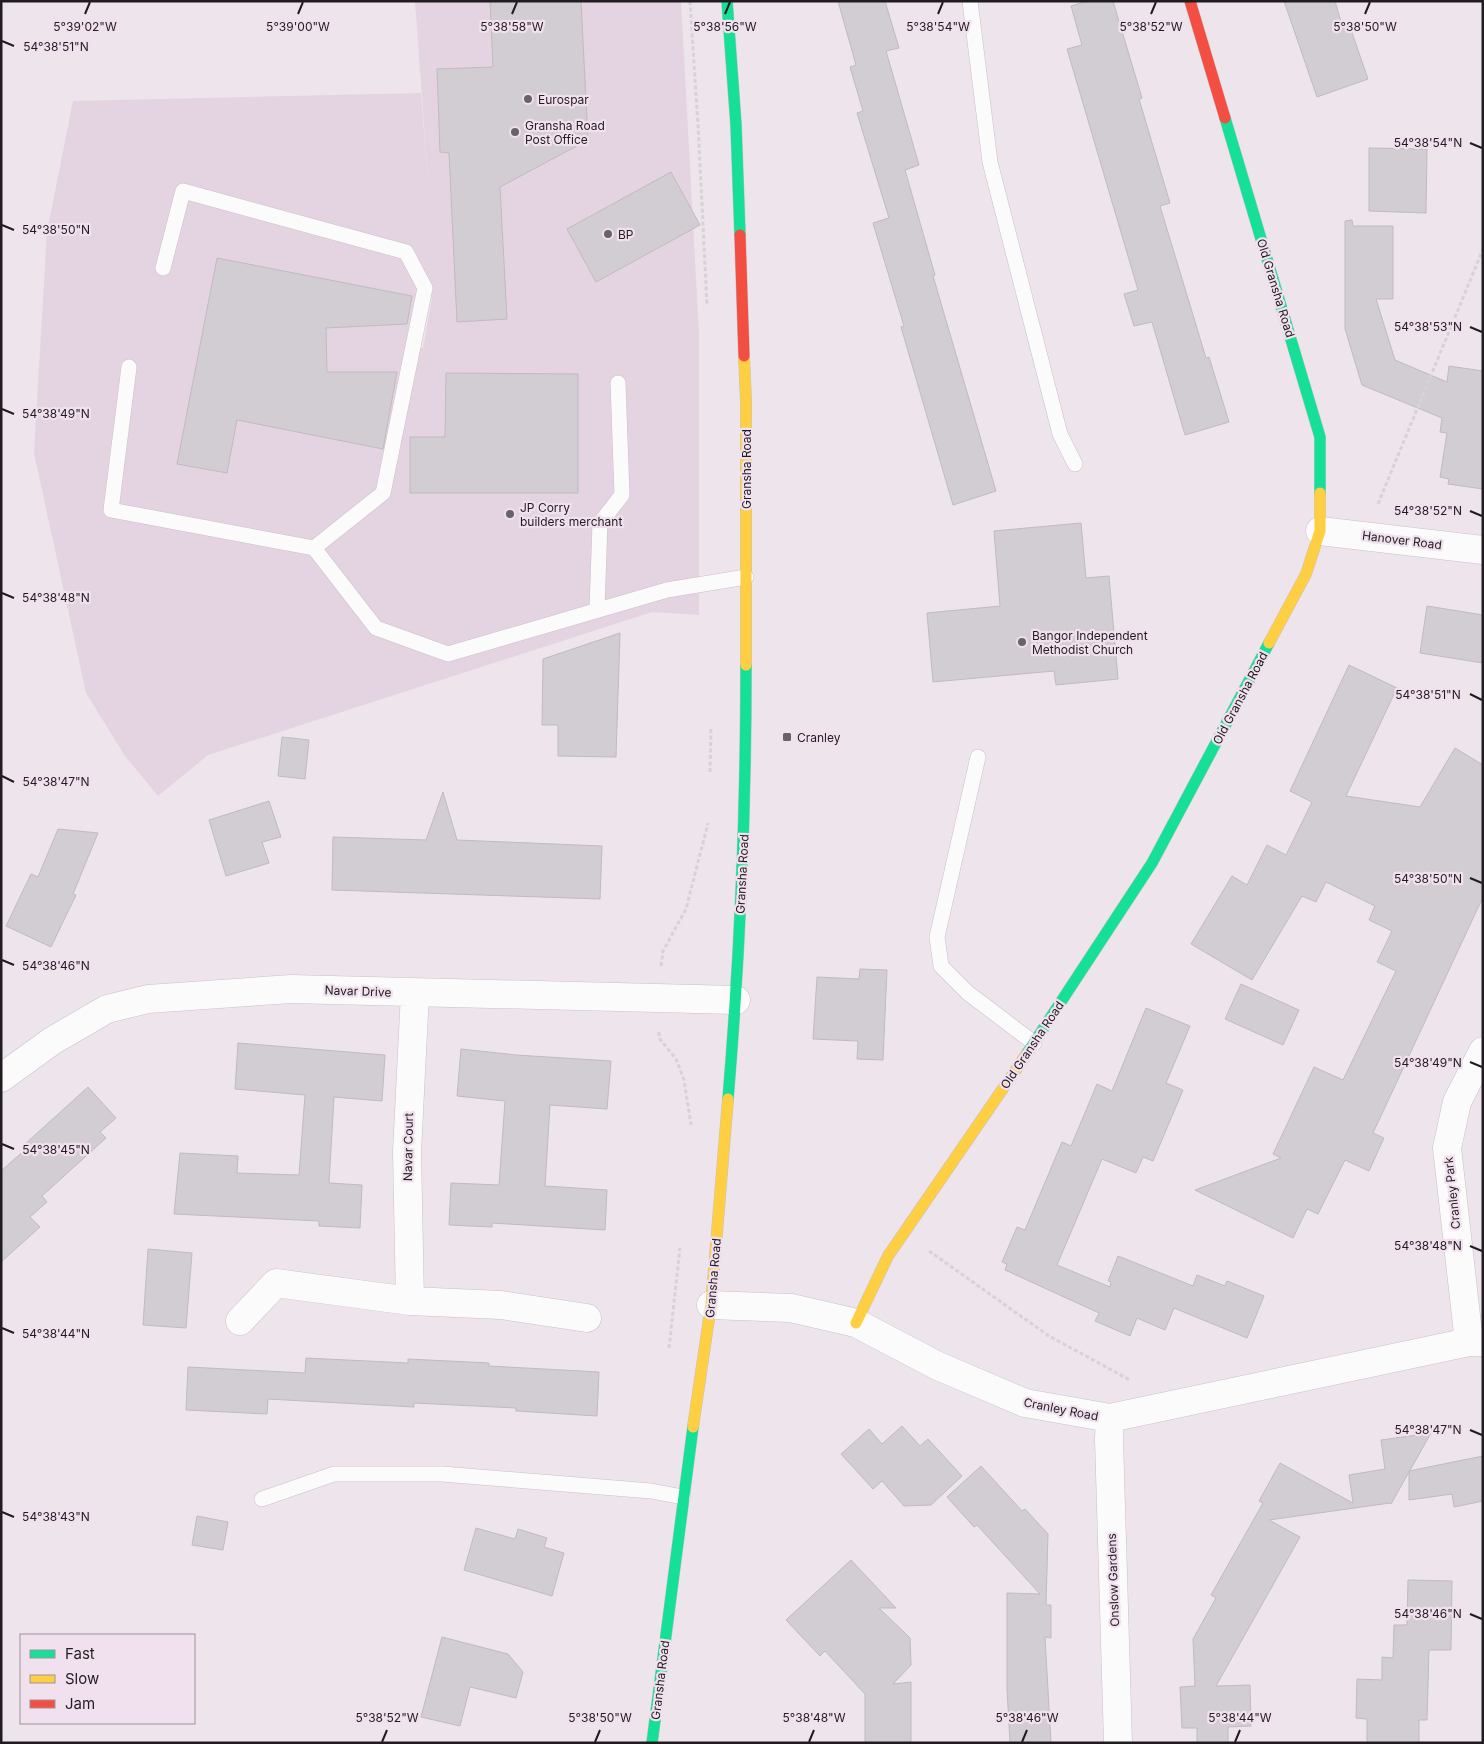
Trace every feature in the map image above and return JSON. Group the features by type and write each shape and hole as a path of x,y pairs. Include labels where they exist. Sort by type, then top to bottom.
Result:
{"street":[{"name":"Gransha Road","path":"652,1743 683,1496 711,1305 736,1000 746,760 746,401 736,126 728,1"},
{"name":"Old Gransha Road","path":"856,1323 888,1256 1034,1043 1152,863 1306,574 1320,530 1320,437 1190,1"},
{"name":"Hanover Road","path":"1320,530 1483,550"},
{"name":"Navar Drive","path":"1,1078 52,1040 107,1009 148,1000 291,989 736,1000"},
{"name":"Navar Court","path":"410,1301 407,1152 415,993"},
{"name":"Cranley Park","path":"1476,1342 1447,1148 1457,1102 1483,1051"},
{"path":"240,1320 276,1283 410,1301 500,1305 586,1318"},
{"name":"Cranley Road","path":"711,1305 791,1308 856,1323 938,1366 1025,1403 1110,1418 1476,1342"},
{"name":"Onslow Gardens","path":"1110,1418 1118,1743"}],"lane":[{"path":"970,1 990,162 1060,434 1075,464"},
{"path":"163,268 183,191 406,252 410,259 425,288 383,493 314,548"},
{"path":"129,367 111,510 314,548 376,628 448,654 667,590 746,578"},
{"path":"597,609 600,523 622,495 618,383"},
{"path":"978,757 937,937 941,966 968,993 1034,1043"},
{"path":"262,1499 334,1474 442,1474 651,1491 683,1496"}],"path":[{"path":"690,1 707,308"},
{"path":"1365,535 1483,249"},
{"path":"710,729 710,778"},
{"path":"692,1129 684,1080 676,1059 659,1038 656,998 663,951 686,910 710,817"},
{"path":"904,1233 1049,1336 1174,1404"},
{"path":"668,1351 681,1244"}],"shaded area":[{"path":"415,1 681,1 699,334 699,615 652,612 208,755 158,796 125,756 86,693 34,453 47,232 73,101 421,93 429,194","holes":["433,292 423,348 418,348"]}],"building":[{"path":"490,1 581,1 588,140 500,187 507,319 457,322 449,153 440,152 437,69 493,67"},
{"path":"838,1 885,1 899,48 886,51 919,165 905,170 935,275 933,276 996,491 953,505 901,327 904,326 873,223 889,218 857,113 863,111 850,67 856,65"},
{"path":"1087,1 1113,1 1142,98 1139,99 1170,203 1160,206 1206,358 1209,357 1229,422 1185,435 1152,322 1134,326 1124,294 1138,290 1067,49 1082,45 1071,6"},
{"path":"1284,1 1335,1 1343,29 1350,27 1368,79 1317,97"},
{"path":"1369,148 1427,149 1426,213 1369,211"},
{"path":"671,172 700,225 596,282 567,229"},
{"path":"1352,220 1353,226 1393,226 1393,299 1376,299 1395,360 1447,382 1449,366 1483,371 1483,489 1448,484 1449,479 1440,477 1447,433 1440,432 1442,418 1362,385 1345,329 1345,221"},
{"path":"217,258 412,296 407,324 326,328 327,372 397,372 383,449 237,420 227,473 177,464"},
{"path":"446,373 578,374 578,493 410,493 410,437 445,437"},
{"name":"Bangor Independent Methodist Church","path":"1081,523 1086,578 1109,576 1118,679 1056,685 1054,671 933,682 927,613 1000,606 994,531"},
{"path":"1427,606 1483,615 1483,663 1420,653"},
{"path":"620,633 616,757 558,756 558,725 542,725 543,659"},
{"path":"1349,665 1397,688 1346,796 1420,807 1455,748 1483,765 1483,897 1373,1133 1384,1138 1369,1171 1345,1160 1318,1214 1307,1209 1293,1238 1195,1190 1281,1158 1273,1154 1314,1067 1343,1080 1396,971 1377,962 1392,931 1369,920 1375,906 1326,882 1316,902 1302,896 1252,980 1191,944 1232,876 1247,885 1267,845 1286,855 1312,802 1290,791"},
{"path":"282,737 309,740 305,779 278,776"},
{"path":"443,792 457,840 602,846 600,899 332,890 333,837 426,840"},
{"path":"269,801 281,837 262,842 269,863 226,876 209,820"},
{"path":"58,829 98,833 73,894 76,895 51,947 6,926 31,874 38,877"},
{"path":"860,969 887,970 883,1060 857,1059 858,1041 813,1039 817,977 859,979"},
{"path":"1241,984 1299,1010 1283,1045 1225,1019"},
{"path":"1146,1008 1190,1026 1166,1083 1183,1090 1153,1161 1143,1157 1136,1173 1102,1159 1057,1265 1110,1287 1111,1282 1108,1281 1118,1256 1193,1286 1197,1275 1225,1286 1227,1281 1264,1296 1247,1338 1174,1308 1165,1330 1137,1318 1130,1336 1095,1321 1099,1313 1005,1270 1007,1264 1002,1262 1017,1227 1025,1230 1062,1142 1071,1146 1097,1084 1112,1091"},
{"path":"238,1043 385,1055 382,1101 334,1097 329,1183 362,1185 360,1228 319,1226 319,1221 174,1214 180,1153 238,1156 237,1173 299,1175 305,1095 235,1089"},
{"path":"461,1049 516,1055 611,1061 607,1109 550,1105 545,1186 607,1190 605,1230 492,1223 492,1227 449,1225 451,1183 499,1185 505,1101 457,1096"},
{"path":"88,1087 116,1118 100,1132 106,1138 42,1196 47,1202 30,1217 40,1227 1,1262 1,1171 27,1148 24,1145"},
{"path":"148,1249 192,1253 186,1328 143,1325"},
{"path":"306,1358 408,1363 408,1359 489,1363 489,1366 599,1372 597,1416 516,1411 516,1408 414,1403 414,1407 268,1399 267,1414 186,1410 188,1367 305,1373"},
{"path":"902,1426 920,1446 928,1439 962,1476 931,1505 904,1506 882,1481 873,1489 841,1454 869,1429 882,1444"},
{"path":"1431,1433 1391,1504 1269,1520 1300,1537 1216,1686 1250,1685 1251,1726 1228,1727 1228,1743 1197,1743 1197,1728 1182,1728 1180,1687 1195,1686 1193,1639 1216,1598 1211,1595 1263,1503 1259,1501 1280,1463 1353,1503 1349,1475 1385,1469 1381,1440"},
{"path":"1483,1456 1483,1501 1454,1507 1452,1494 1409,1500 1409,1471"},
{"path":"981,1466 1022,1511 1025,1509 1048,1534 1046,1605 1051,1605 1051,1638 1045,1637 1051,1743 1010,1743 1007,1689 1007,1593 1040,1594 977,1525 974,1527 947,1497"},
{"path":"197,1516 228,1522 223,1550 192,1545"},
{"path":"476,1528 515,1539 518,1529 547,1538 544,1547 564,1553 552,1596 464,1570"},
{"path":"851,1560 896,1608 879,1608 910,1638 911,1665 893,1684 911,1682 911,1743 865,1743 865,1694 825,1651 820,1656 786,1620"},
{"path":"1408,1580 1452,1581 1451,1650 1429,1650 1427,1720 1419,1720 1419,1743 1367,1743 1367,1719 1356,1718 1357,1679 1382,1680 1382,1657 1393,1658 1394,1625 1407,1625"},
{"path":"442,1637 508,1654 523,1672 516,1698 470,1687 460,1726 421,1717"}],"traffic: fast":[{"path":"727,1 736,125 740,235"},
{"path":"1225,118 1320,437 1320,493"},
{"path":"1026,1055 1152,863 1269,643"},
{"path":"728,1099 742,882 746,665"},
{"path":"652,1743 693,1427"}],"traffic: slow":[{"path":"744,356 746,401 746,665"},
{"path":"1269,643 1306,574 1320,531 1320,493"},
{"path":"856,1323 888,1256 1026,1055"},
{"path":"693,1427 711,1305 728,1099"}],"traffic: jam":[{"path":"1190,1 1225,118"},
{"path":"740,235 744,356"}],"place":[{"name":"Eurospar","path":"528,99"},
{"name":"Gransha Road Post Office","path":"515,132"},
{"name":"BP","path":"608,234"},
{"name":"JP Corry builders merchant","path":"510,514"},
{"name":"Bangor Independent Methodist Church","path":"1022,642"},
{"name":"Cranley","path":"787,737"}]}
